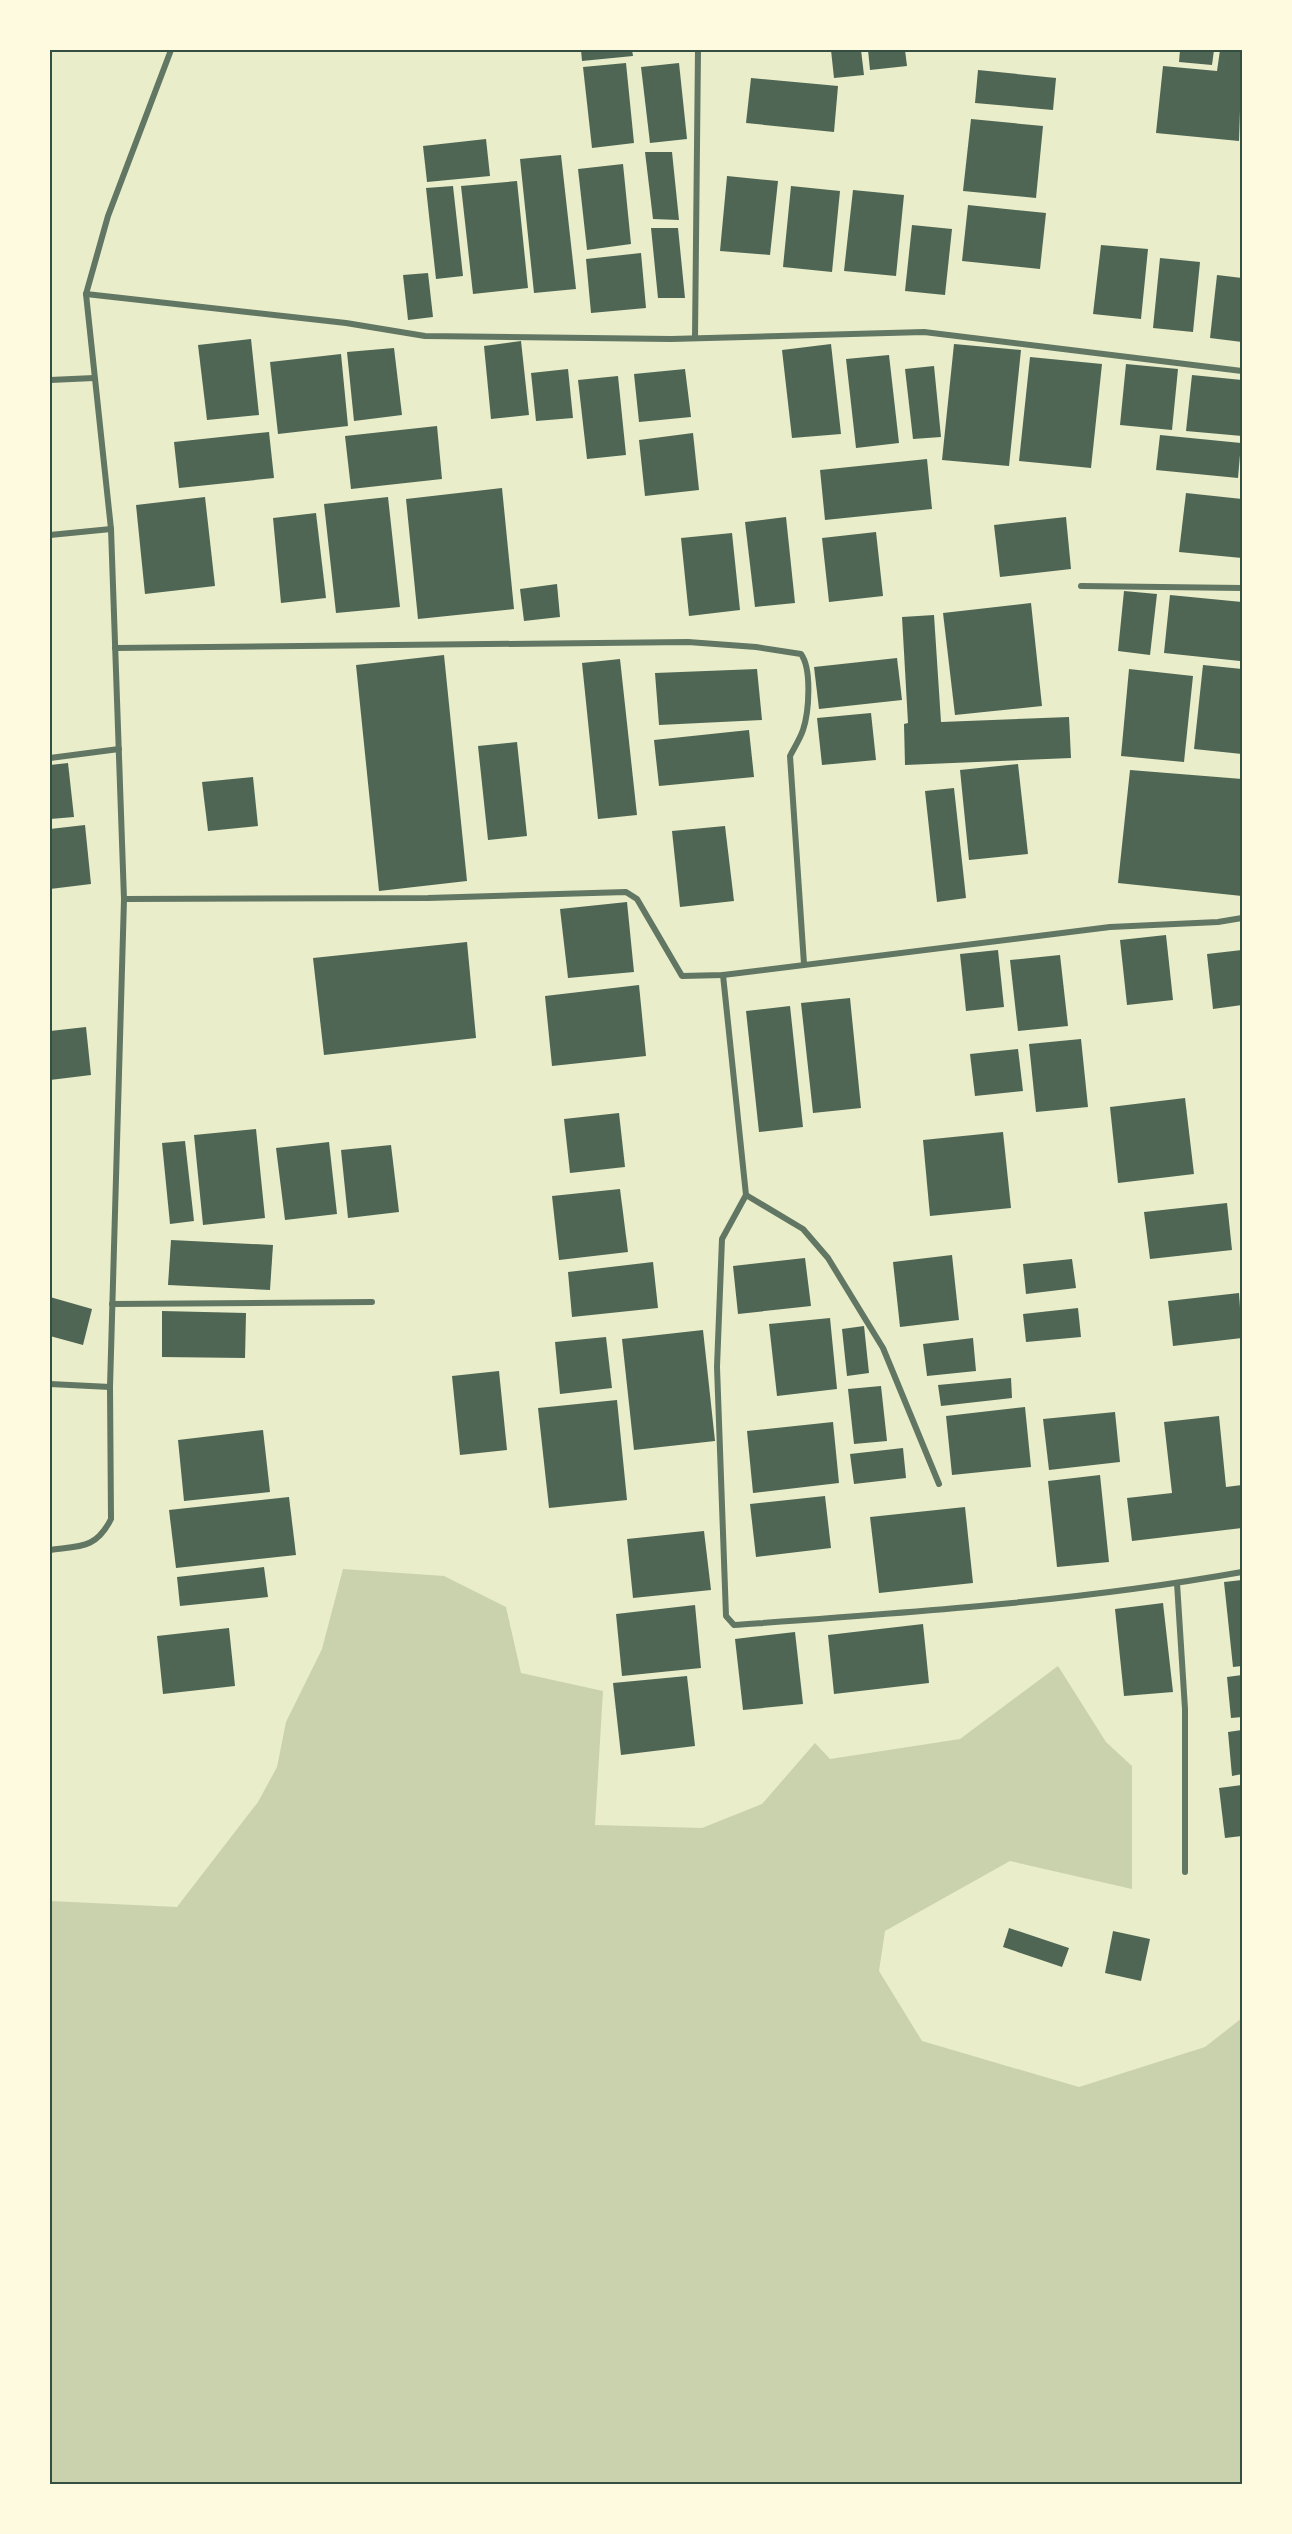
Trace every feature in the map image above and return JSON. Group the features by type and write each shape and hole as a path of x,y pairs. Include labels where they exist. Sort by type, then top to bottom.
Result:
{"street":[{"path":"50,1550 89,1544 103,1536 111,1519 110,1387 124,900 111,529 86,294 108,216 171,50"},
{"path":"695,338 698,50"},
{"path":"86,294 346,323 425,336 695,338 924,332 1242,371"},
{"path":"50,380 94,378"},
{"path":"50,535 111,529"},
{"path":"1081,586 1242,588"},
{"path":"116,648 688,642 756,647 801,654 808,672 807,699 803,730 790,756 804,964"},
{"path":"50,758 119,749"},
{"path":"124,900 428,898 626,892 637,899 682,976 723,975 1110,927 1218,922 1242,918"},
{"path":"723,975 746,1195 722,1239 719,1298 717,1367 726,1616 730,1622 734,1625 941,1611 1177,1583 1242,1572"},
{"path":"746,1195 803,1229 828,1258 884,1348 939,1484"},
{"path":"112,1304 372,1302"},
{"path":"50,1384 110,1387"},
{"path":"1177,1583 1185,1709 1185,1872"}],"green space":[{"path":"343,1569 444,1576 506,1607 521,1673 603,1691 595,1825 702,1828 762,1804 815,1743 830,1759 960,1739 1058,1666 1106,1742 1132,1766 1132,1889 1010,1861 885,1931 879,1971 922,2041 1079,2087 1205,2047 1242,2018 1242,2484 50,2484 50,1901 177,1907 258,1802 277,1767 286,1722 322,1649"}],"building":[{"path":"581,50 632,50 633,56 582,61"},
{"path":"831,50 861,50 864,75 834,78"},
{"path":"868,50 905,50 907,66 870,70"},
{"path":"1180,50 1214,50 1212,65 1179,62"},
{"path":"1220,50 1242,50 1239,141 1156,133 1163,66 1217,71"},
{"path":"626,63 634,143 592,148 583,67"},
{"path":"679,63 687,139 650,143 641,67"},
{"path":"978,70 1056,78 1053,110 975,103"},
{"path":"751,78 838,86 834,132 746,123"},
{"path":"971,119 1043,126 1036,198 963,191"},
{"path":"486,139 490,176 427,182 423,146"},
{"path":"645,152 672,152 679,220 653,219"},
{"path":"561,155 576,289 534,293 520,159"},
{"path":"623,164 631,244 587,250 578,169"},
{"path":"727,176 778,181 770,255 720,251"},
{"path":"517,181 528,288 473,294 461,186"},
{"path":"453,186 463,276 436,279 426,188"},
{"path":"791,186 840,191 832,272 783,267"},
{"path":"853,190 904,195 896,276 844,271"},
{"path":"968,205 1046,213 1040,269 962,261"},
{"path":"912,225 952,229 945,295 905,291"},
{"path":"651,228 678,228 685,298 658,298"},
{"path":"1101,245 1148,249 1141,319 1093,314"},
{"path":"641,253 646,308 591,313 586,259"},
{"path":"1160,258 1200,262 1193,332 1153,328"},
{"path":"428,273 433,317 408,320 403,275"},
{"path":"1217,275 1242,278 1242,342 1210,338"},
{"path":"251,339 259,415 207,420 198,345"},
{"path":"521,341 529,415 491,419 484,346"},
{"path":"831,344 841,434 792,438 782,350"},
{"path":"954,344 1021,350 1009,466 942,460"},
{"path":"394,348 402,415 354,421 347,352"},
{"path":"341,354 348,426 278,434 270,362"},
{"path":"889,355 899,443 856,448 846,359"},
{"path":"1030,357 1102,364 1091,468 1019,461"},
{"path":"1126,364 1178,369 1172,430 1120,425"},
{"path":"934,366 941,437 913,439 905,369"},
{"path":"568,369 573,418 536,421 531,373"},
{"path":"685,369 691,417 639,422 634,374"},
{"path":"1192,375 1242,380 1242,436 1186,431"},
{"path":"618,376 626,455 587,459 578,380"},
{"path":"437,426 442,479 351,489 345,436"},
{"path":"269,432 274,478 179,488 174,442"},
{"path":"693,433 699,490 645,496 639,440"},
{"path":"1160,435 1241,443 1238,478 1156,470"},
{"path":"927,459 932,509 825,520 820,470"},
{"path":"502,488 514,609 418,619 406,499"},
{"path":"1186,493 1242,499 1242,558 1179,552"},
{"path":"205,497 215,586 145,594 136,505"},
{"path":"388,497 400,607 336,613 324,504"},
{"path":"316,513 326,598 281,603 273,518"},
{"path":"786,517 795,603 755,607 745,522"},
{"path":"1066,517 1071,569 1000,577 994,525"},
{"path":"876,532 883,596 829,602 822,538"},
{"path":"732,533 740,610 689,616 681,538"},
{"path":"557,584 560,617 524,621 520,589"},
{"path":"1124,591 1157,594 1150,655 1118,651"},
{"path":"1170,595 1242,602 1240,661 1164,653"},
{"path":"1031,603 1042,706 955,715 943,613"},
{"path":"934,615 941,722 1069,717 1071,758 905,765 904,724 908,723 902,617"},
{"path":"444,655 467,881 379,891 356,665"},
{"path":"897,658 902,700 819,709 814,667"},
{"path":"620,659 637,815 598,819 582,663"},
{"path":"1203,665 1242,669 1242,754 1194,749"},
{"path":"757,669 762,720 659,725 655,673"},
{"path":"1129,669 1193,676 1184,762 1121,756"},
{"path":"871,713 876,760 822,765 817,718"},
{"path":"749,730 754,777 659,786 654,740"},
{"path":"517,742 527,836 488,840 478,746"},
{"path":"68,763 74,817 50,819 50,765"},
{"path":"1018,764 1028,854 969,860 960,770"},
{"path":"1130,770 1242,779 1242,896 1118,883"},
{"path":"253,777 258,826 208,831 202,782"},
{"path":"954,788 966,898 937,902 925,791"},
{"path":"85,825 91,884 50,889 50,829"},
{"path":"725,826 734,901 680,907 672,831"},
{"path":"627,902 634,972 568,978 560,909"},
{"path":"1166,935 1173,1000 1127,1005 1120,940"},
{"path":"467,942 476,1038 324,1055 313,958"},
{"path":"998,950 1004,1007 966,1011 960,954"},
{"path":"1242,950 1242,1005 1213,1009 1207,954"},
{"path":"1060,955 1068,1026 1018,1031 1010,960"},
{"path":"639,985 646,1056 552,1066 545,996"},
{"path":"850,998 861,1108 813,1113 801,1003"},
{"path":"790,1006 803,1127 759,1132 746,1011"},
{"path":"86,1027 91,1075 50,1080 50,1031"},
{"path":"1081,1039 1088,1107 1036,1112 1029,1044"},
{"path":"1018,1049 1023,1091 975,1096 970,1054"},
{"path":"1185,1098 1194,1174 1118,1183 1110,1107"},
{"path":"619,1113 625,1167 570,1173 564,1119"},
{"path":"256,1129 265,1218 203,1225 194,1135"},
{"path":"1003,1132 1011,1208 930,1216 923,1140"},
{"path":"185,1141 194,1221 170,1224 162,1143"},
{"path":"329,1142 337,1214 285,1220 276,1148"},
{"path":"391,1145 399,1212 348,1218 341,1150"},
{"path":"620,1189 628,1252 559,1260 552,1196"},
{"path":"1227,1203 1232,1250 1150,1259 1144,1212"},
{"path":"171,1240 273,1245 270,1290 168,1285"},
{"path":"952,1255 959,1320 900,1327 893,1262"},
{"path":"805,1258 811,1306 738,1314 733,1266"},
{"path":"1072,1259 1076,1288 1026,1294 1023,1264"},
{"path":"653,1262 658,1308 572,1317 568,1272"},
{"path":"1239,1293 1242,1338 1173,1346 1168,1301"},
{"path":"50,1297 92,1309 83,1345 50,1336"},
{"path":"1078,1308 1081,1337 1026,1342 1023,1314"},
{"path":"162,1311 246,1313 245,1358 162,1357"},
{"path":"830,1318 837,1389 777,1396 769,1324"},
{"path":"864,1326 869,1373 847,1376 842,1329"},
{"path":"703,1330 715,1441 634,1450 622,1339"},
{"path":"606,1337 612,1388 560,1394 555,1342"},
{"path":"973,1338 976,1371 927,1376 923,1344"},
{"path":"499,1371 507,1450 460,1455 452,1376"},
{"path":"1011,1378 1012,1398 941,1406 938,1385"},
{"path":"881,1386 887,1441 854,1444 848,1389"},
{"path":"617,1400 627,1500 549,1508 538,1408"},
{"path":"1025,1407 1031,1467 952,1475 946,1416"},
{"path":"1115,1412 1120,1462 1049,1470 1043,1419"},
{"path":"1219,1416 1226,1487 1242,1485 1242,1528 1132,1541 1127,1498 1172,1493 1164,1422"},
{"path":"833,1422 839,1483 753,1493 747,1431"},
{"path":"263,1430 270,1492 184,1501 178,1440"},
{"path":"903,1448 906,1478 854,1484 850,1454"},
{"path":"1100,1475 1109,1562 1057,1567 1048,1481"},
{"path":"825,1496 831,1548 756,1557 750,1504"},
{"path":"289,1497 296,1555 176,1568 169,1510"},
{"path":"965,1507 973,1583 879,1593 870,1517"},
{"path":"704,1531 711,1590 633,1598 627,1539"},
{"path":"264,1567 268,1597 180,1606 177,1577"},
{"path":"1242,1580 1242,1666 1233,1667 1224,1582"},
{"path":"1163,1603 1173,1692 1124,1696 1115,1609"},
{"path":"695,1605 701,1668 622,1676 616,1614"},
{"path":"923,1624 929,1683 834,1694 828,1635"},
{"path":"229,1628 235,1686 163,1694 157,1636"},
{"path":"795,1632 803,1704 743,1710 735,1639"},
{"path":"1242,1675 1242,1717 1231,1718 1227,1677"},
{"path":"687,1676 695,1746 621,1755 613,1683"},
{"path":"1242,1730 1242,1774 1232,1776 1228,1732"},
{"path":"1242,1785 1242,1836 1225,1838 1219,1788"},
{"path":"1009,1928 1069,1948 1062,1967 1003,1947"},
{"path":"1113,1931 1150,1939 1141,1981 1105,1973"}]}
